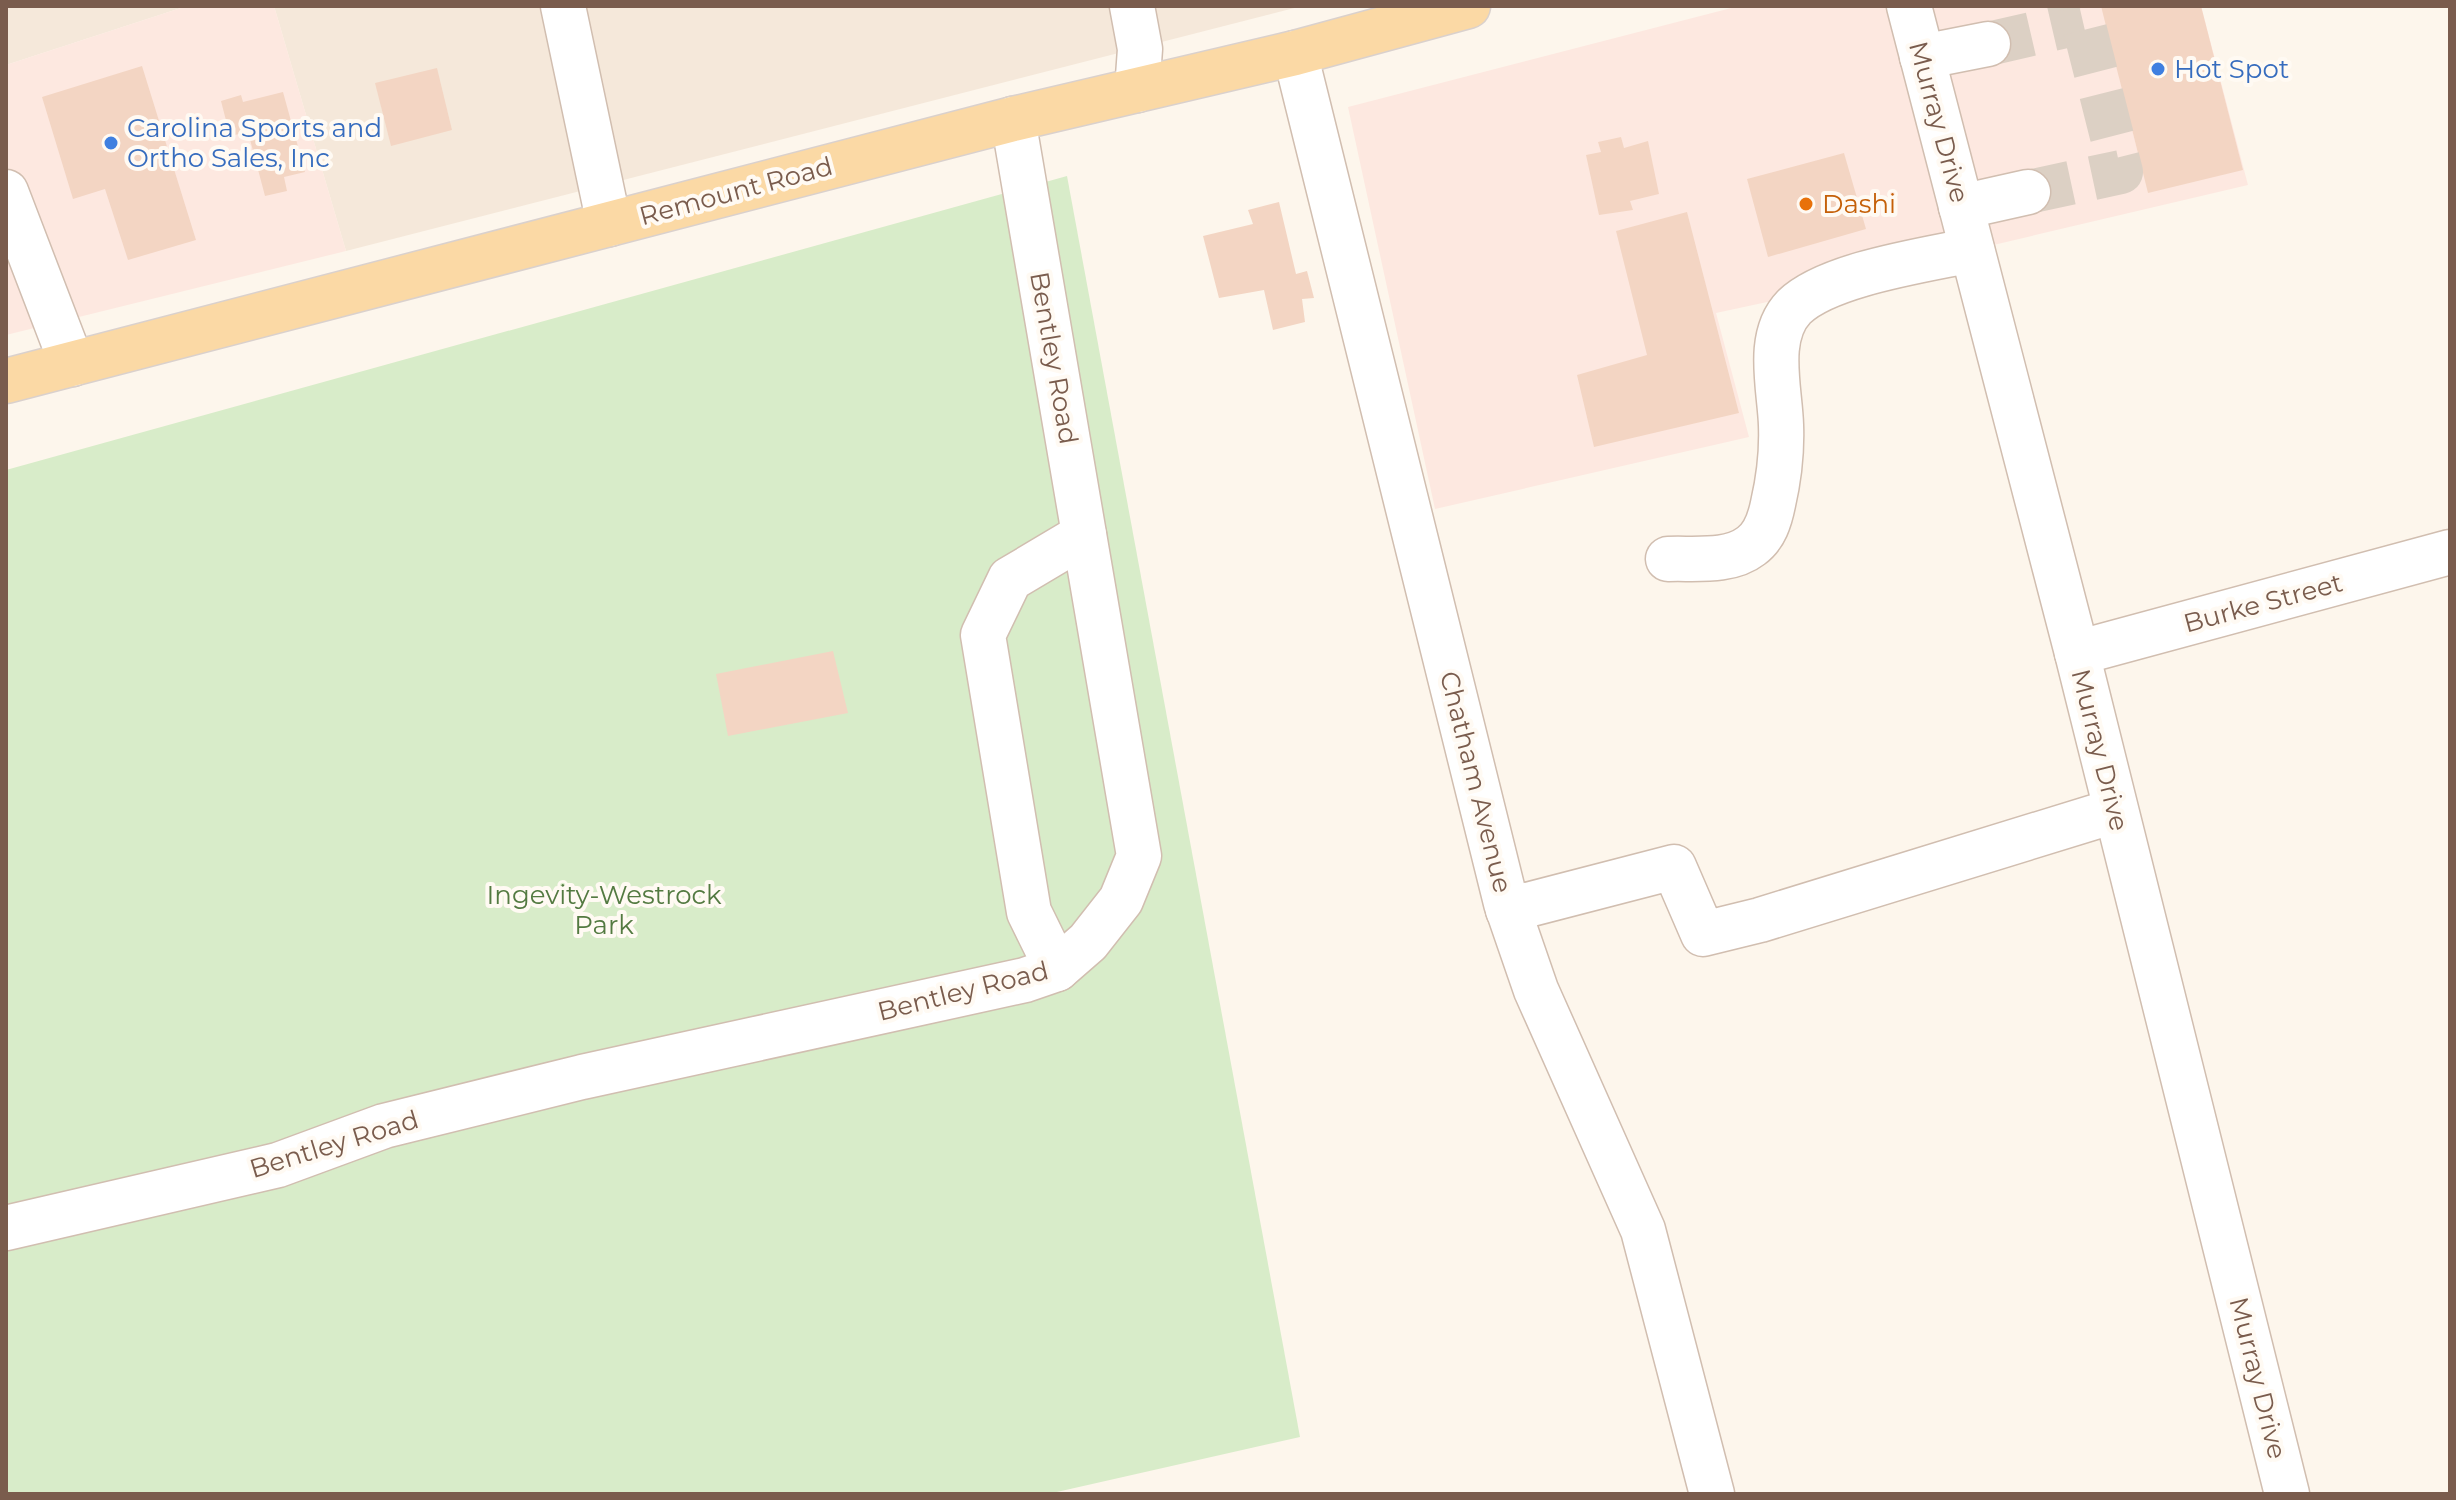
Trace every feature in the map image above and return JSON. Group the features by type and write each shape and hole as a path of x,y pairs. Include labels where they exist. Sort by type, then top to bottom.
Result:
{"main road":[{"name":"Remount Road","path":"6,381 1013,119 1295,53 1468,6"}],"street":[{"path":"563,6 609,224"},
{"path":"1132,6 1140,49 1137,90"},
{"name":"Murray Drive","path":"1909,6 2077,653 2287,1494"},
{"path":"1922,57 1988,44"},
{"name":"Chatham Avenue","path":"1295,53 1508,910 1536,990 1643,1230 1712,1494"},
{"name":"Bentley Road","path":"6,1228 278,1165 384,1126 536,1088 1025,980 1057,969 1088,942 1121,900 1139,856 1013,119"},
{"path":"6,192 72,364"},
{"path":"1961,207 2028,192"},
{"path":"1668,559 1721,558 1751,546 1769,524 1778,483 1781,427 1776,356 1780,333 1792,309 1813,292 1846,280 1972,250"},
{"path":"1057,969 1029,912 983,635 1010,579 1084,535"},
{"name":"Burke Street","path":"2077,653 2450,552"},
{"path":"1508,910 1674,867 1703,934 1760,920 2114,811"}],"shaded area":[{"path":"6,6 187,6 6,65"},
{"path":"187,6 274,6 346,251 6,335 6,65"},
{"path":"274,6 1302,6 346,251"},
{"path":"1739,6 2201,6 2248,185 1716,313 1749,437 1435,509 1348,107"}],"green space":[{"name":"Ingevity-Westrock Park","path":"1067,176 1300,1437 1048,1494 6,1494 6,470"}],"building":[{"path":"2101,6 2201,6 2243,170 2148,193"},
{"name":"Carolina Sports and Ortho Sales, Inc","path":"142,66 196,240 128,260 105,189 73,199 42,97"},
{"path":"437,68 452,130 391,146 375,83"},
{"path":"283,92 305,172 284,177 287,191 265,196 248,132 230,136 221,101 241,95 243,102"},
{"path":"1621,137 1624,148 1648,141 1659,194 1630,201 1633,210 1599,215 1586,155 1601,152 1598,142"},
{"name":"Dashi","path":"1844,153 1866,229 1768,257 1747,179"},
{"path":"1279,202 1296,274 1307,271 1314,298 1302,299 1305,322 1273,330 1264,290 1219,298 1203,236 1253,224 1248,210"},
{"path":"1687,212 1739,413 1594,447 1577,375 1647,355 1616,231"},
{"path":"833,651 848,713 728,736 716,674"}],"tunnel":[{"path":"2028,192 2121,172 2079,6"},
{"path":"1988,44 2083,22"}],"place":[{"name":"Hot Spot","path":"2158,69"},
{"name":"Carolina Sports and Ortho Sales, Inc","path":"111,143"},
{"name":"Dashi","path":"1806,204"}]}
